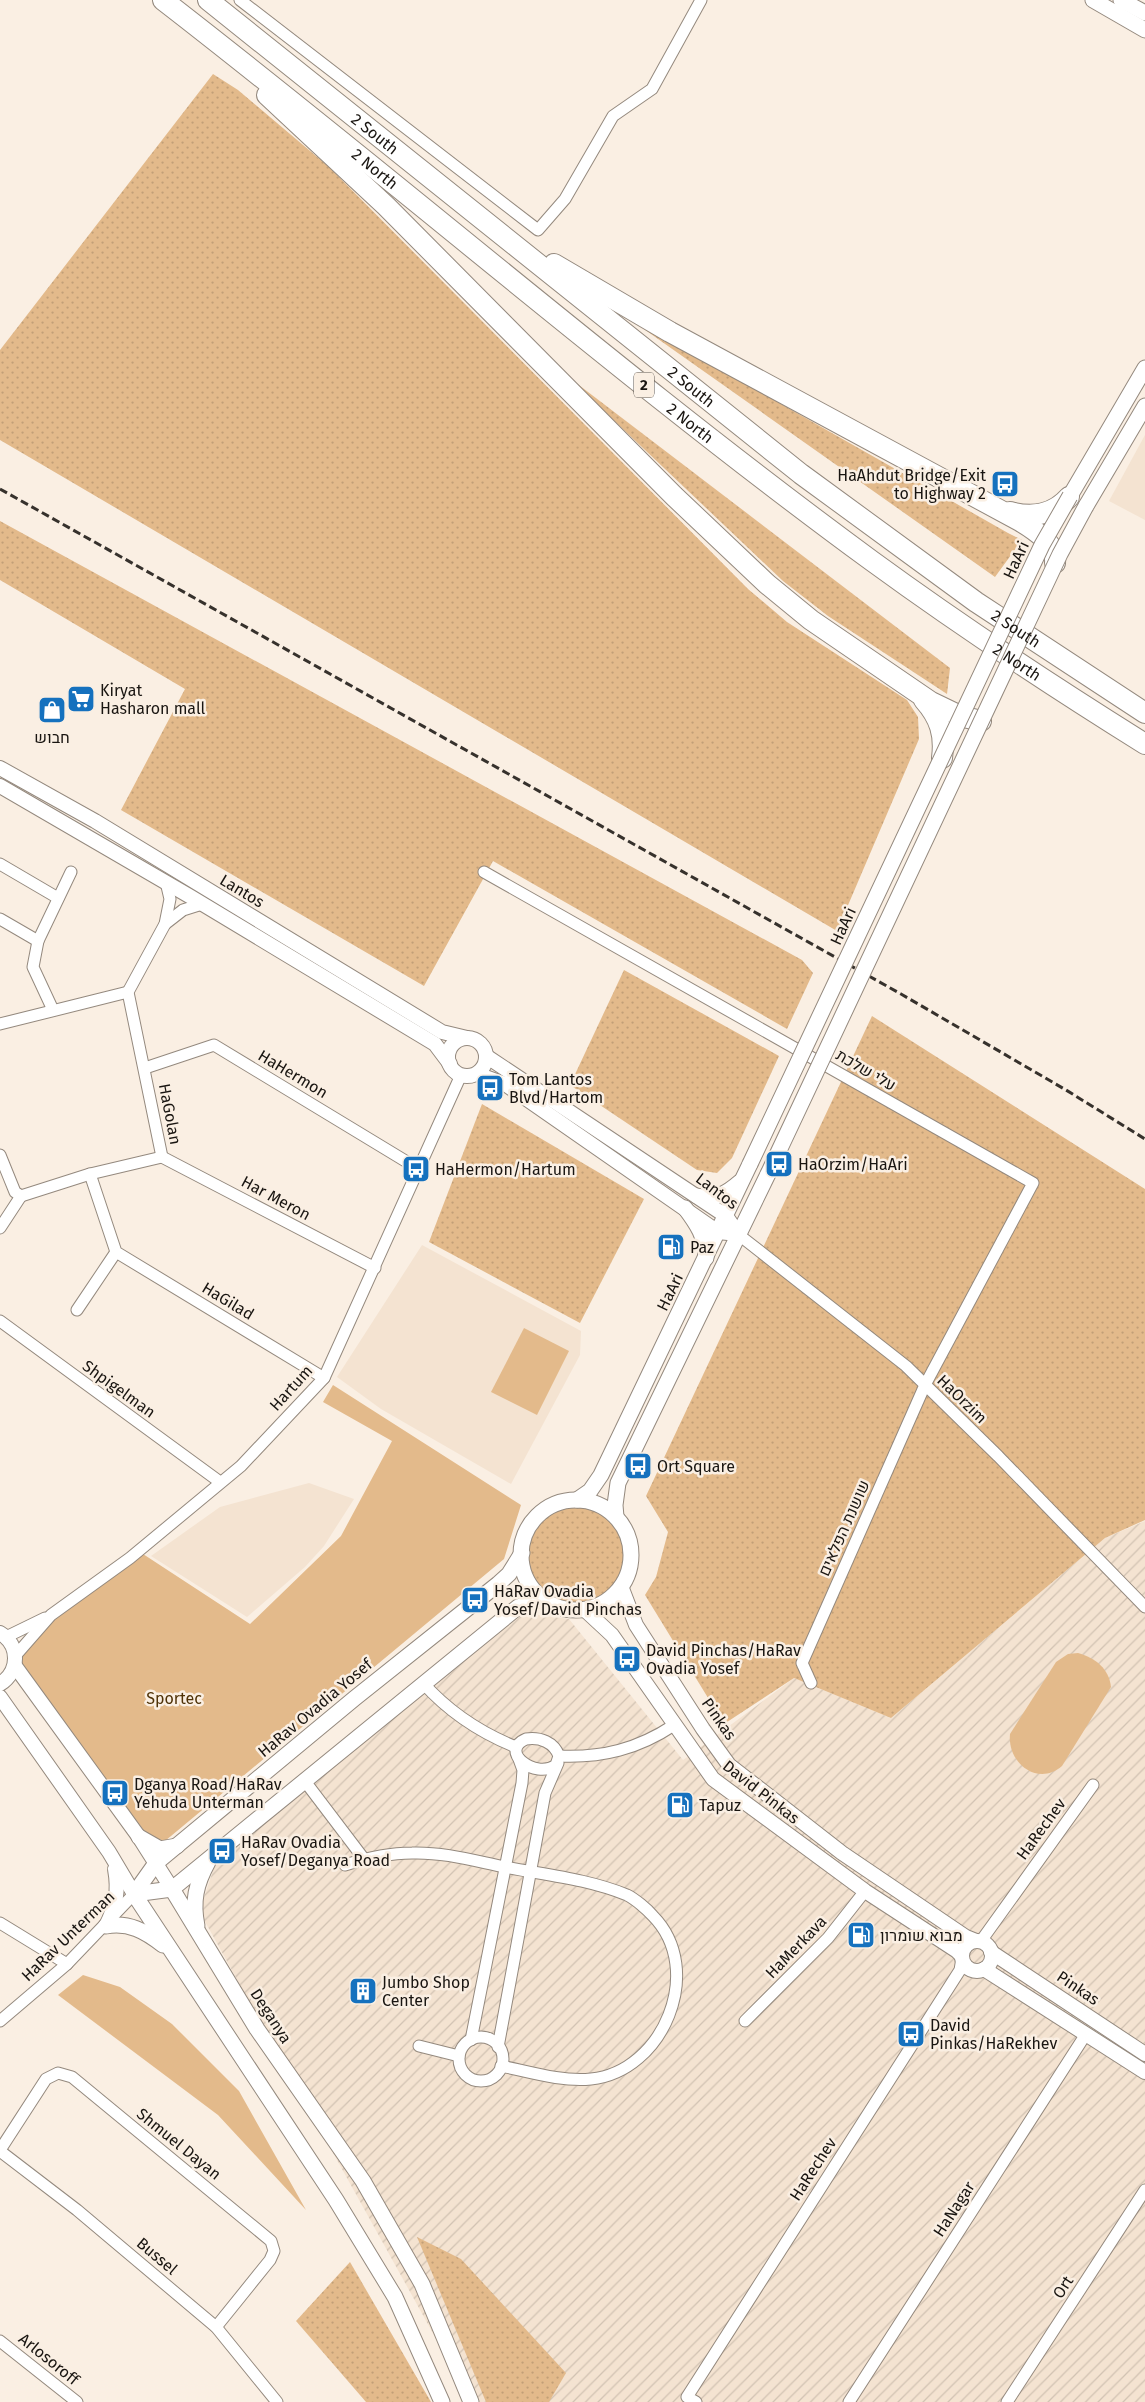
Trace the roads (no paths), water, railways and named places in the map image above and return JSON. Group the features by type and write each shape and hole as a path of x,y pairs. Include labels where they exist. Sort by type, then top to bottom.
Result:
{"highway":[{"name":"2 North","path":"162,0 290,98 658,396 829,529 1006,655 1145,744"},
{"name":"2 South","path":"208,0 687,386 844,507 983,608 1145,713"},
{"path":"180,14 386,206 739,560 796,608 936,705 962,717 981,721"},
{"path":"466,207 570,274 653,323 1028,526 1045,540 1054,554 1055,563"},
{"path":"991,505 1021,514 1043,514 1075,500"},
{"path":"914,690 928,704 940,725 944,740 942,758"}],"main road":[{"path":"1093,0 1145,30"},
{"path":"1121,0 1145,14"},
{"name":"HaAri","path":"616,1517 615,1505 618,1482 768,1174 1055,563 1075,500 1145,368"},
{"name":"HaAri","path":"577,1500 590,1492 601,1475 726,1216 1045,540 1145,406"},
{"path":"697,1196 706,1198 723,1195 743,1180"},
{"path":"685,1208 700,1230 706,1247 706,1258"},
{"path":"577,1500 602,1506 616,1517 625,1531 630,1547 630,1564 621,1586 607,1600 584,1609 567,1609 543,1598 527,1579 522,1553 528,1529 539,1515 552,1506 577,1500"},
{"name":"HaRav Ovadia Yosef","path":"134,1894 156,1863 362,1692 498,1584 509,1574 522,1553"},
{"path":"442,2402 394,2297 336,2200 134,1894 172,1889 518,1607 543,1598"},
{"path":"139,1837 160,1849 178,1845"},
{"path":"199,1935 194,1899 197,1884 212,1855"},
{"name":"Deganya","path":"172,1889 257,2029 363,2180 422,2284 471,2402"},
{"path":"106,1926 129,1925 150,1935 172,1952"}],"street":[{"path":"240,0 538,230 565,200 613,116 652,89 701,0"},
{"name":"Lantos","path":"0,768 95,821 442,1032 467,1038"},
{"name":"Lantos","path":"0,786 166,882 435,1044 450,1064"},
{"path":"0,864 58,898"},
{"path":"53,1010 33,967 38,941 71,872"},
{"name":"עלי שלכת","path":"484,872 1033,1183 925,1385"},
{"path":"0,1024 128,992 165,924 170,899 166,882"},
{"path":"165,924 183,910 202,904"},
{"path":"0,919 38,941"},
{"name":"HaGolan","path":"21,1196 90,1174 162,1157 128,992"},
{"path":"467,1038 478,1042 486,1056 484,1066 476,1074 461,1075 450,1064 449,1052 452,1046 467,1038"},
{"name":"HaHermon","path":"145,1068 214,1045 417,1168"},
{"name":"Lantos","path":"486,1056 726,1216 739,1234"},
{"name":"Lantos","path":"476,1074 505,1084 718,1232 739,1234"},
{"name":"Hartum","path":"3,1635 51,1615 130,1558 241,1466 324,1378 417,1168 461,1075"},
{"path":"0,1155 15,1192 21,1196 0,1228"},
{"name":"Har Meron","path":"162,1157 374,1268"},
{"path":"77,1310 116,1252 90,1174"},
{"name":"HaOrzim","path":"739,1234 906,1366 998,1456 1145,1606"},
{"name":"HaGilad","path":"116,1252 324,1378"},
{"name":"Shpigelman","path":"0,1321 220,1482"},
{"name":"שושנת הפלאים","path":"812,1683 802,1664 925,1385"},
{"name":"Pinkas","path":"621,1586 636,1625 703,1729 729,1765 842,1854 966,1937 979,1941"},
{"name":"David Pinkas","path":"584,1609 612,1635 713,1779 865,1891 957,1951 962,1957"},
{"name":"Hartum","path":"15,1661 51,1615"},
{"name":"Deganya","path":"3,1635 14,1648 15,1661 139,1837 172,1889"},
{"path":"0,1684 9,1677 15,1661"},
{"path":"423,1683 468,1722 493,1737 516,1747"},
{"path":"0,1697 109,1852 134,1894"},
{"path":"519,1759 526,1765 540,1770 549,1769 559,1760 621,1751 648,1741 674,1725"},
{"path":"498,2047 545,1793 559,1760 552,1745 539,1739 526,1739 516,1747"},
{"path":"471,2040 522,1781 523,1770 516,1747"},
{"path":"304,1780 364,1859"},
{"name":"HaRechev","path":"979,1941 1093,1785"},
{"path":"106,1926 114,1909 118,1885 109,1852"},
{"path":"345,1865 364,1859 402,1853 432,1854 593,1884 629,1896 654,1917 670,1943 676,1972 674,2001 664,2029 646,2052 622,2070 591,2079 555,2077 501,2066"},
{"name":"HaMerkava","path":"745,2021 828,1938 865,1891"},
{"name":"HaRav Unterman","path":"0,2021 67,1964 106,1926 134,1894"},
{"path":"0,1923 67,1964"},
{"path":"979,1941 991,1952 991,1961 984,1968 972,1970 965,1964 962,1957 967,1944 979,1941"},
{"name":"Pinkas","path":"991,1952 1145,2054"},
{"name":"HaRechev","path":"692,2399 960,1970 962,1957"},
{"path":"984,1968 1145,2072"},
{"name":"HaNagar","path":"849,2402 1086,2034"},
{"path":"488,2039 498,2047 502,2056 501,2066 493,2077 477,2081 463,2072 459,2056 463,2046 471,2040 488,2039"},
{"path":"419,2046 459,2056"},
{"name":"Shmuel Dayan","path":"0,2151 46,2079 58,2073 72,2077 271,2240 274,2251 270,2260 216,2327"},
{"name":"Bussel","path":"0,2151 77,2210 216,2327 277,2402"},
{"name":"Ort","path":"1007,2402 1145,2190"},
{"name":"Arlosoroff","path":"0,2341 77,2402"}],"railway":[{"path":"0,489 901,994 1066,1090 1145,1139"}],"place":[{"name":"HaAhdut Bridge/Exit to Highway 2","path":"1005,484"},
{"name":"Kiryat Hasharon mall","path":"81,699"},
{"name":"חבוש","path":"52,710"},
{"name":"Tom Lantos Blvd/Hartom","path":"490,1088"},
{"name":"HaOrzim/HaAri","path":"779,1164"},
{"name":"HaHermon/Hartum","path":"416,1169"},
{"name":"Paz","path":"671,1247"},
{"name":"Ort Square","path":"638,1466"},
{"name":"HaRav Ovadia Yosef/David Pinchas","path":"475,1600"},
{"name":"David Pinchas/HaRav Ovadia Yosef","path":"627,1659"},
{"name":"Dganya Road/HaRav Yehuda Unterman","path":"115,1793"},
{"name":"Tapuz","path":"680,1805"},
{"name":"HaRav Ovadia Yosef/Deganya Road","path":"222,1851"},
{"name":"מבוא שומרון","path":"861,1935"},
{"name":"Jumbo Shop Center","path":"363,1991"},
{"name":"David Pinkas/HaRekhev","path":"911,2034"}],"park label":[{"name":"Sportec","path":"174,1698"}]}
